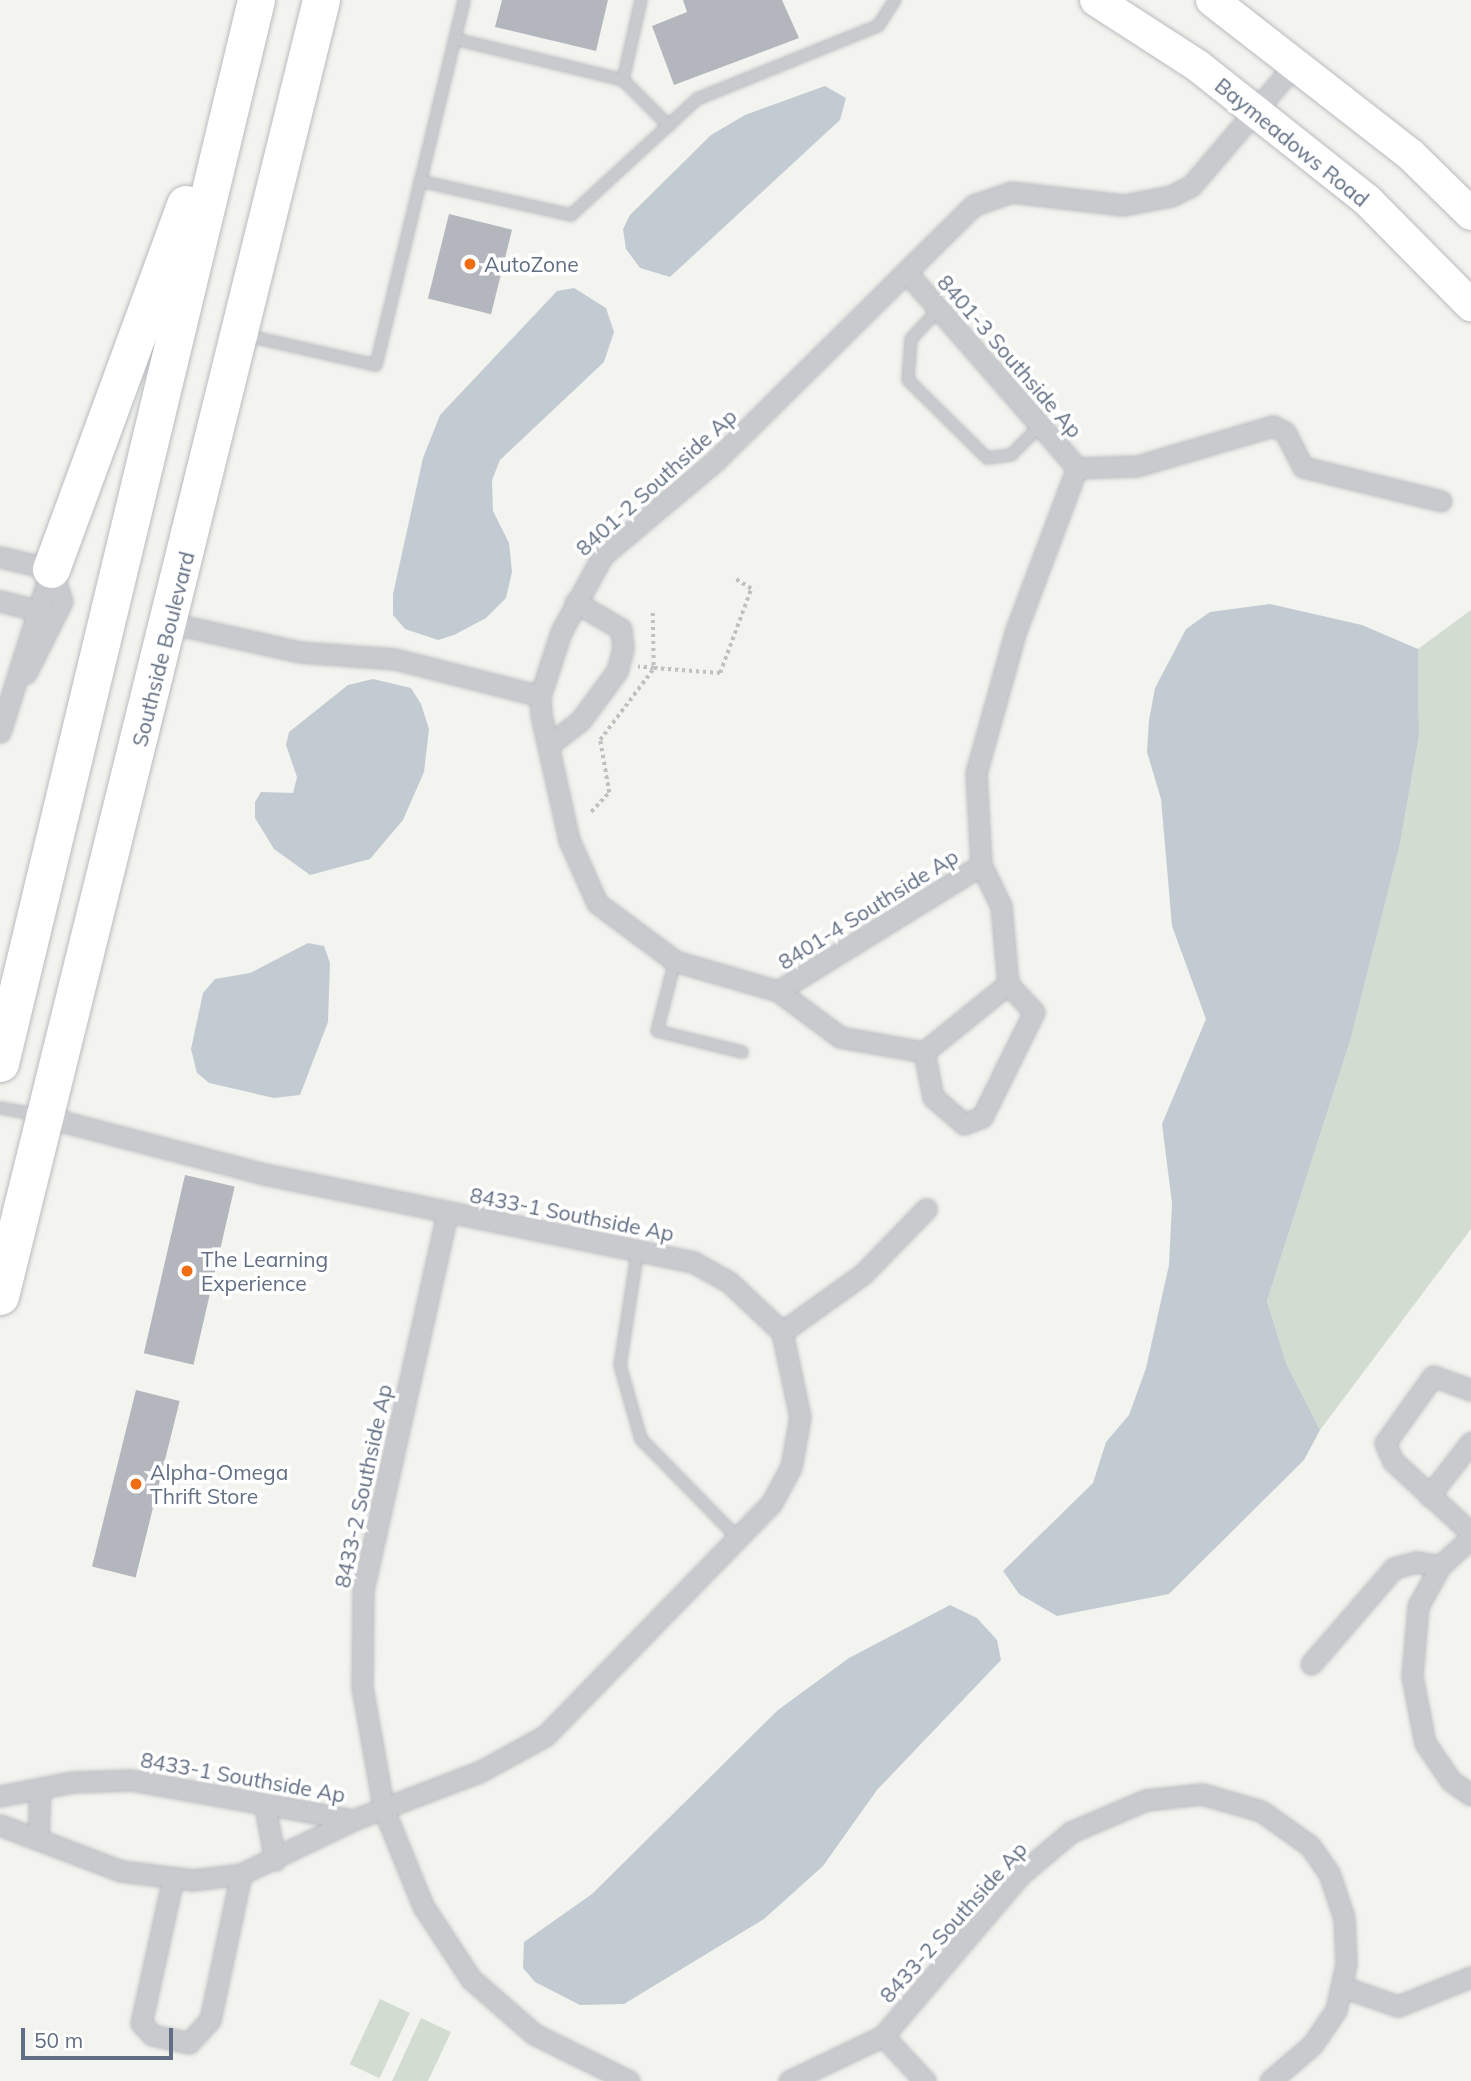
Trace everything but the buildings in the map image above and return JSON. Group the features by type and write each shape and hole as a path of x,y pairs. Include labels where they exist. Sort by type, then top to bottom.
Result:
{"highway":[{"name":"Southside Boulevard","path":"0,1296 170,623 321,0"},
{"path":"51,569 256,1"},
{"path":"0,1063 256,1"}],"main road":[{"name":"Baymeadows Road","path":"1096,0 1255,112 1367,200 1471,305"},
{"path":"1212,0 1297,62 1411,155 1471,214"}],"street":[{"name":"8401-2 Southside Ap","path":"540,695 575,602 603,555 714,462 908,274 974,205 992,196 1036,192 1147,205 1171,196 1191,186 1297,62"},
{"name":"8401-3 Southside Ap","path":"908,274 1077,468"},
{"path":"924,1052 933,1097 942,1109 964,1125 982,1118 1034,1012 1008,984 1001,906 981,865 976,773 1016,629 1077,468 1138,466 1273,426 1284,432 1303,467 1441,501"},
{"path":"0,557 51,569"},
{"path":"0,732 51,569"},
{"path":"7,708 62,601 51,569"},
{"path":"0,601 36,610"},
{"path":"549,745 580,721 618,666 621,629 575,602"},
{"path":"170,623 300,652 395,659 540,695 569,840 597,903 676,961 778,991 839,1037 924,1052 1008,984"},
{"name":"8401-4 Southside Ap","path":"778,991 981,865"},
{"name":"8433-1 Southside Ap","path":"0,1825 121,1871 173,1878 242,1874 353,1820 481,1771 545,1736 771,1504 796,1446 799,1391 782,1332 711,1271 638,1247 447,1214 45,1117"},
{"path":"782,1332 863,1274 926,1209"},
{"name":"8433-2 Southside Ap","path":"447,1214 363,1590 362,1687 384,1810 423,1906 471,1979 534,2034 629,2081"},
{"path":"1471,1391 1433,1376 1385,1443 1385,1453 1471,1533"},
{"path":"1429,1496 1471,1442"},
{"path":"1471,1538 1440,1566 1418,1606 1414,1698 1437,1765 1471,1795"},
{"path":"1311,1664 1394,1568 1416,1562 1440,1566"},
{"name":"8433-1 Southside Ap","path":"0,1796 40,1788 131,1780 265,1807 353,1820"},
{"path":"38,1838 40,1788"},
{"name":"8433-2 Southside Ap","path":"789,2081 883,2036 1040,1856 1094,1820 1177,1794 1226,1798 1261,1811 1310,1846 1329,1874 1344,1918 1343,1987 1322,2033 1270,2081"},
{"path":"265,1807 275,1860"},
{"path":"173,1878 141,2023 152,2035 189,2043 210,2020 242,1874"},
{"path":"1343,1987 1398,2006 1471,1977"},
{"name":"8433-2 Southside Ap","path":"883,2036 925,2081"}],"lane":[{"path":"240,334 376,365 464,0"},
{"path":"624,80 641,0"},
{"path":"420,181 571,215 715,87 878,26 895,0"},
{"path":"455,39 624,80 668,126"},
{"path":"939,309 911,339 908,380 987,458 1011,455 1040,426"},
{"path":"676,961 657,1031 742,1052"},
{"path":"0,1108 45,1117"},
{"path":"638,1247 620,1365 640,1439 738,1538"}],"path":[{"path":"618,666 720,673 751,589 735,579"},
{"path":"591,812 609,793 600,740 654,668 653,614"}],"shaded area":[{"path":"825,86 846,98 840,120 670,277 640,268 626,249 623,229 630,215 711,135 745,115"},
{"path":"574,288 606,308 614,332 604,362 500,460 492,480 493,511 509,543 512,572 506,598 486,618 454,635 438,640 405,629 393,615 393,594 423,458 440,415 557,291"},
{"path":"1270,604 1362,625 1418,649 1419,736 1400,844 1351,1038 1267,1301 1286,1363 1320,1430 1304,1460 1169,1594 1057,1616 1019,1594 1003,1571 1093,1483 1106,1442 1129,1415 1146,1368 1169,1265 1172,1203 1162,1124 1206,1019 1172,926 1161,799 1147,752 1155,688 1186,629 1210,612"},
{"path":"1471,610 1471,1229 1320,1430 1286,1363 1267,1301 1351,1038 1400,844 1419,736 1418,649"},
{"path":"373,679 411,688 421,704 429,729 424,772 403,820 370,859 310,875 274,849 255,818 255,802 261,792 293,793 297,777 286,745 289,732 348,685"},
{"path":"308,943 324,946 330,963 328,1022 300,1095 274,1098 209,1083 197,1073 191,1049 203,993 215,979 250,973"},
{"path":"950,1605 977,1618 997,1640 1001,1660 877,1790 823,1866 764,1919 624,2004 580,2005 535,1982 523,1968 524,1942 592,1894 778,1710 849,1658"},
{"path":"380,1999 410,2013 379,2078 350,2064"},
{"path":"421,2018 451,2032 428,2081 392,2081"}],"place":[{"name":"AutoZone","path":"470,264"},
{"name":"The Learning Experience","path":"187,1271"},
{"name":"Alpha-Omega Thrift Store","path":"136,1484"}]}
